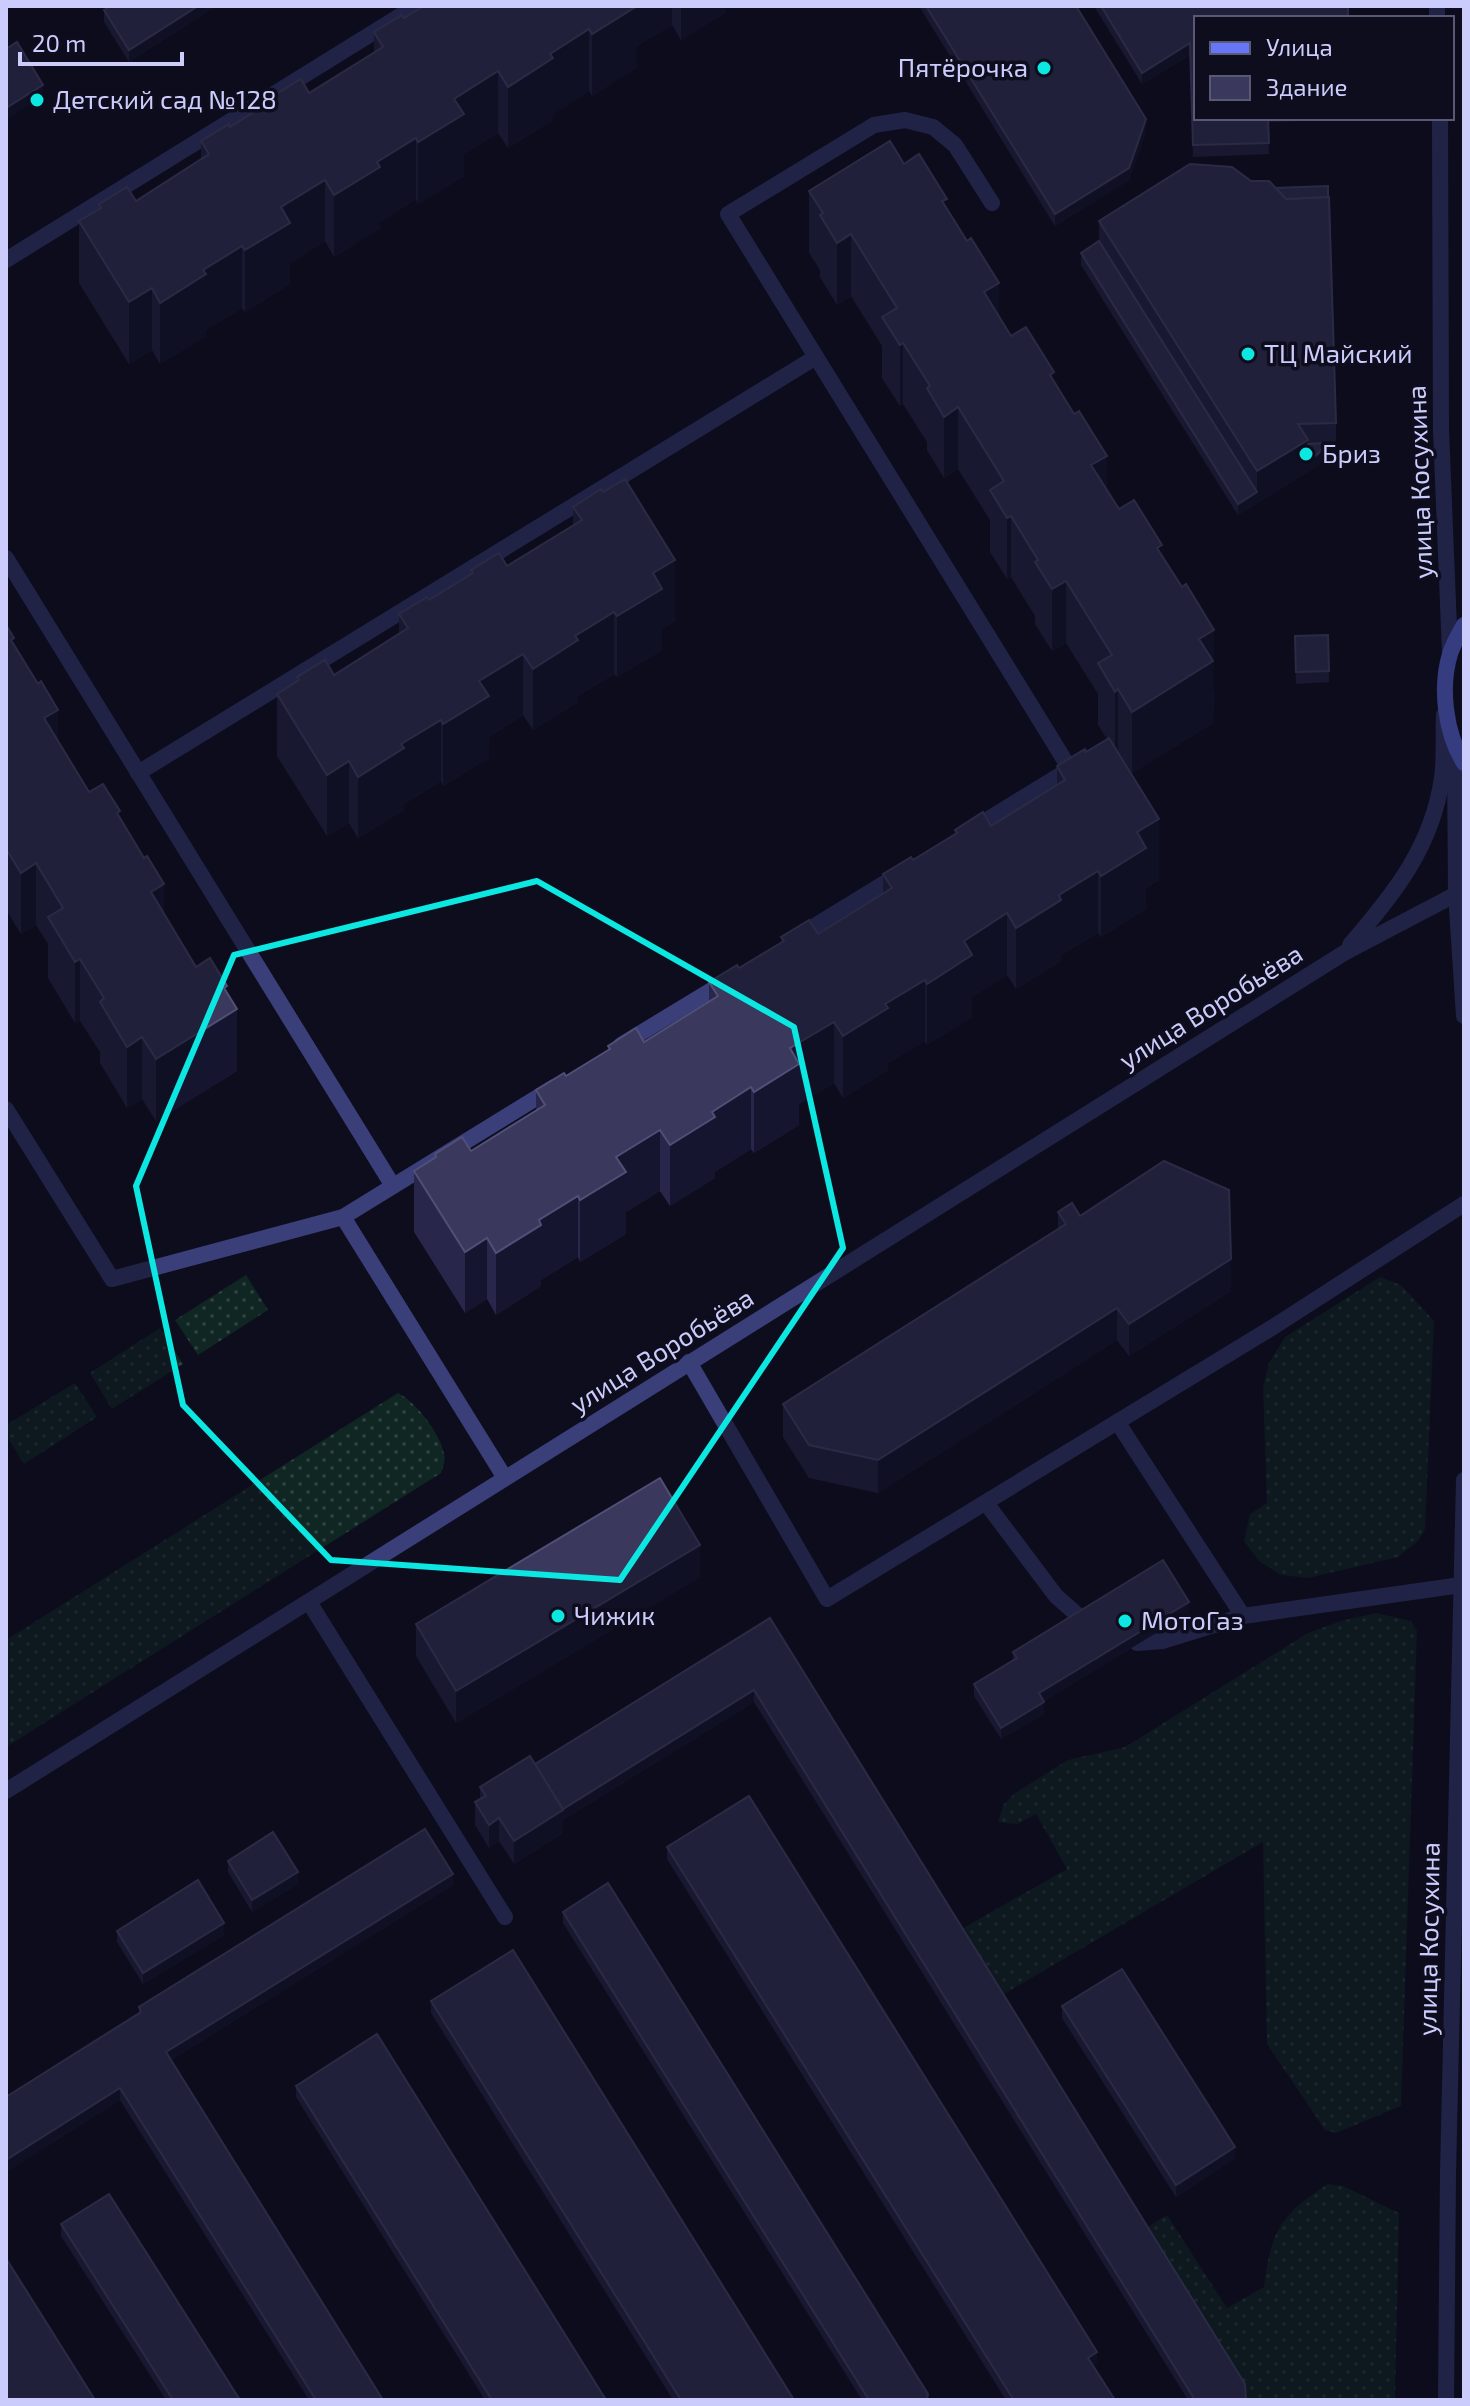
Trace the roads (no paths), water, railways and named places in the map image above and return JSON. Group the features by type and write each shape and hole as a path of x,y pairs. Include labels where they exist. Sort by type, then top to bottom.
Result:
{"main road":[{"path":"1460,756 1444,703 1450,653 1464,625"}],"street":[{"path":"6,260 416,6"},
{"path":"957,839 1070,769 728,214 874,125 905,120 933,127 955,145 992,203"},
{"name":"улица Косухина","path":"1440,120 1441,430 1450,653"},
{"path":"138,773 816,357"},
{"path":"6,558 393,1186"},
{"path":"1344,953 1410,870 1429,830 1442,778 1444,703"},
{"path":"1460,756 1464,1016"},
{"path":"783,946 917,863"},
{"path":"1344,953 1460,892"},
{"name":"улица Воробьёва","path":"6,1791 1344,953"},
{"path":"609,1053 742,971"},
{"path":"6,1109 112,1279 343,1217 568,1078"},
{"path":"689,1362 827,1599 1273,1327 1464,1204"},
{"path":"343,1217 505,1478"},
{"path":"1118,1423 1243,1616"},
{"name":"улица Косухина","path":"1446,2400 1448,2157 1464,1480"},
{"path":"986,1503 1056,1596 1083,1620"},
{"path":"1137,1643 1162,1641 1243,1616 1461,1585"},
{"path":"309,1602 505,1917"}],"place":[{"name":"Пятёрочка","path":"1044,68"},
{"name":"Детский сад №128","path":"37,100"},
{"name":"ТЦ Майский","path":"1248,354"},
{"name":"Бриз","path":"1306,454"},
{"name":"Чижик","path":"558,1616"},
{"name":"МотоГаз","path":"1125,1621"}]}
